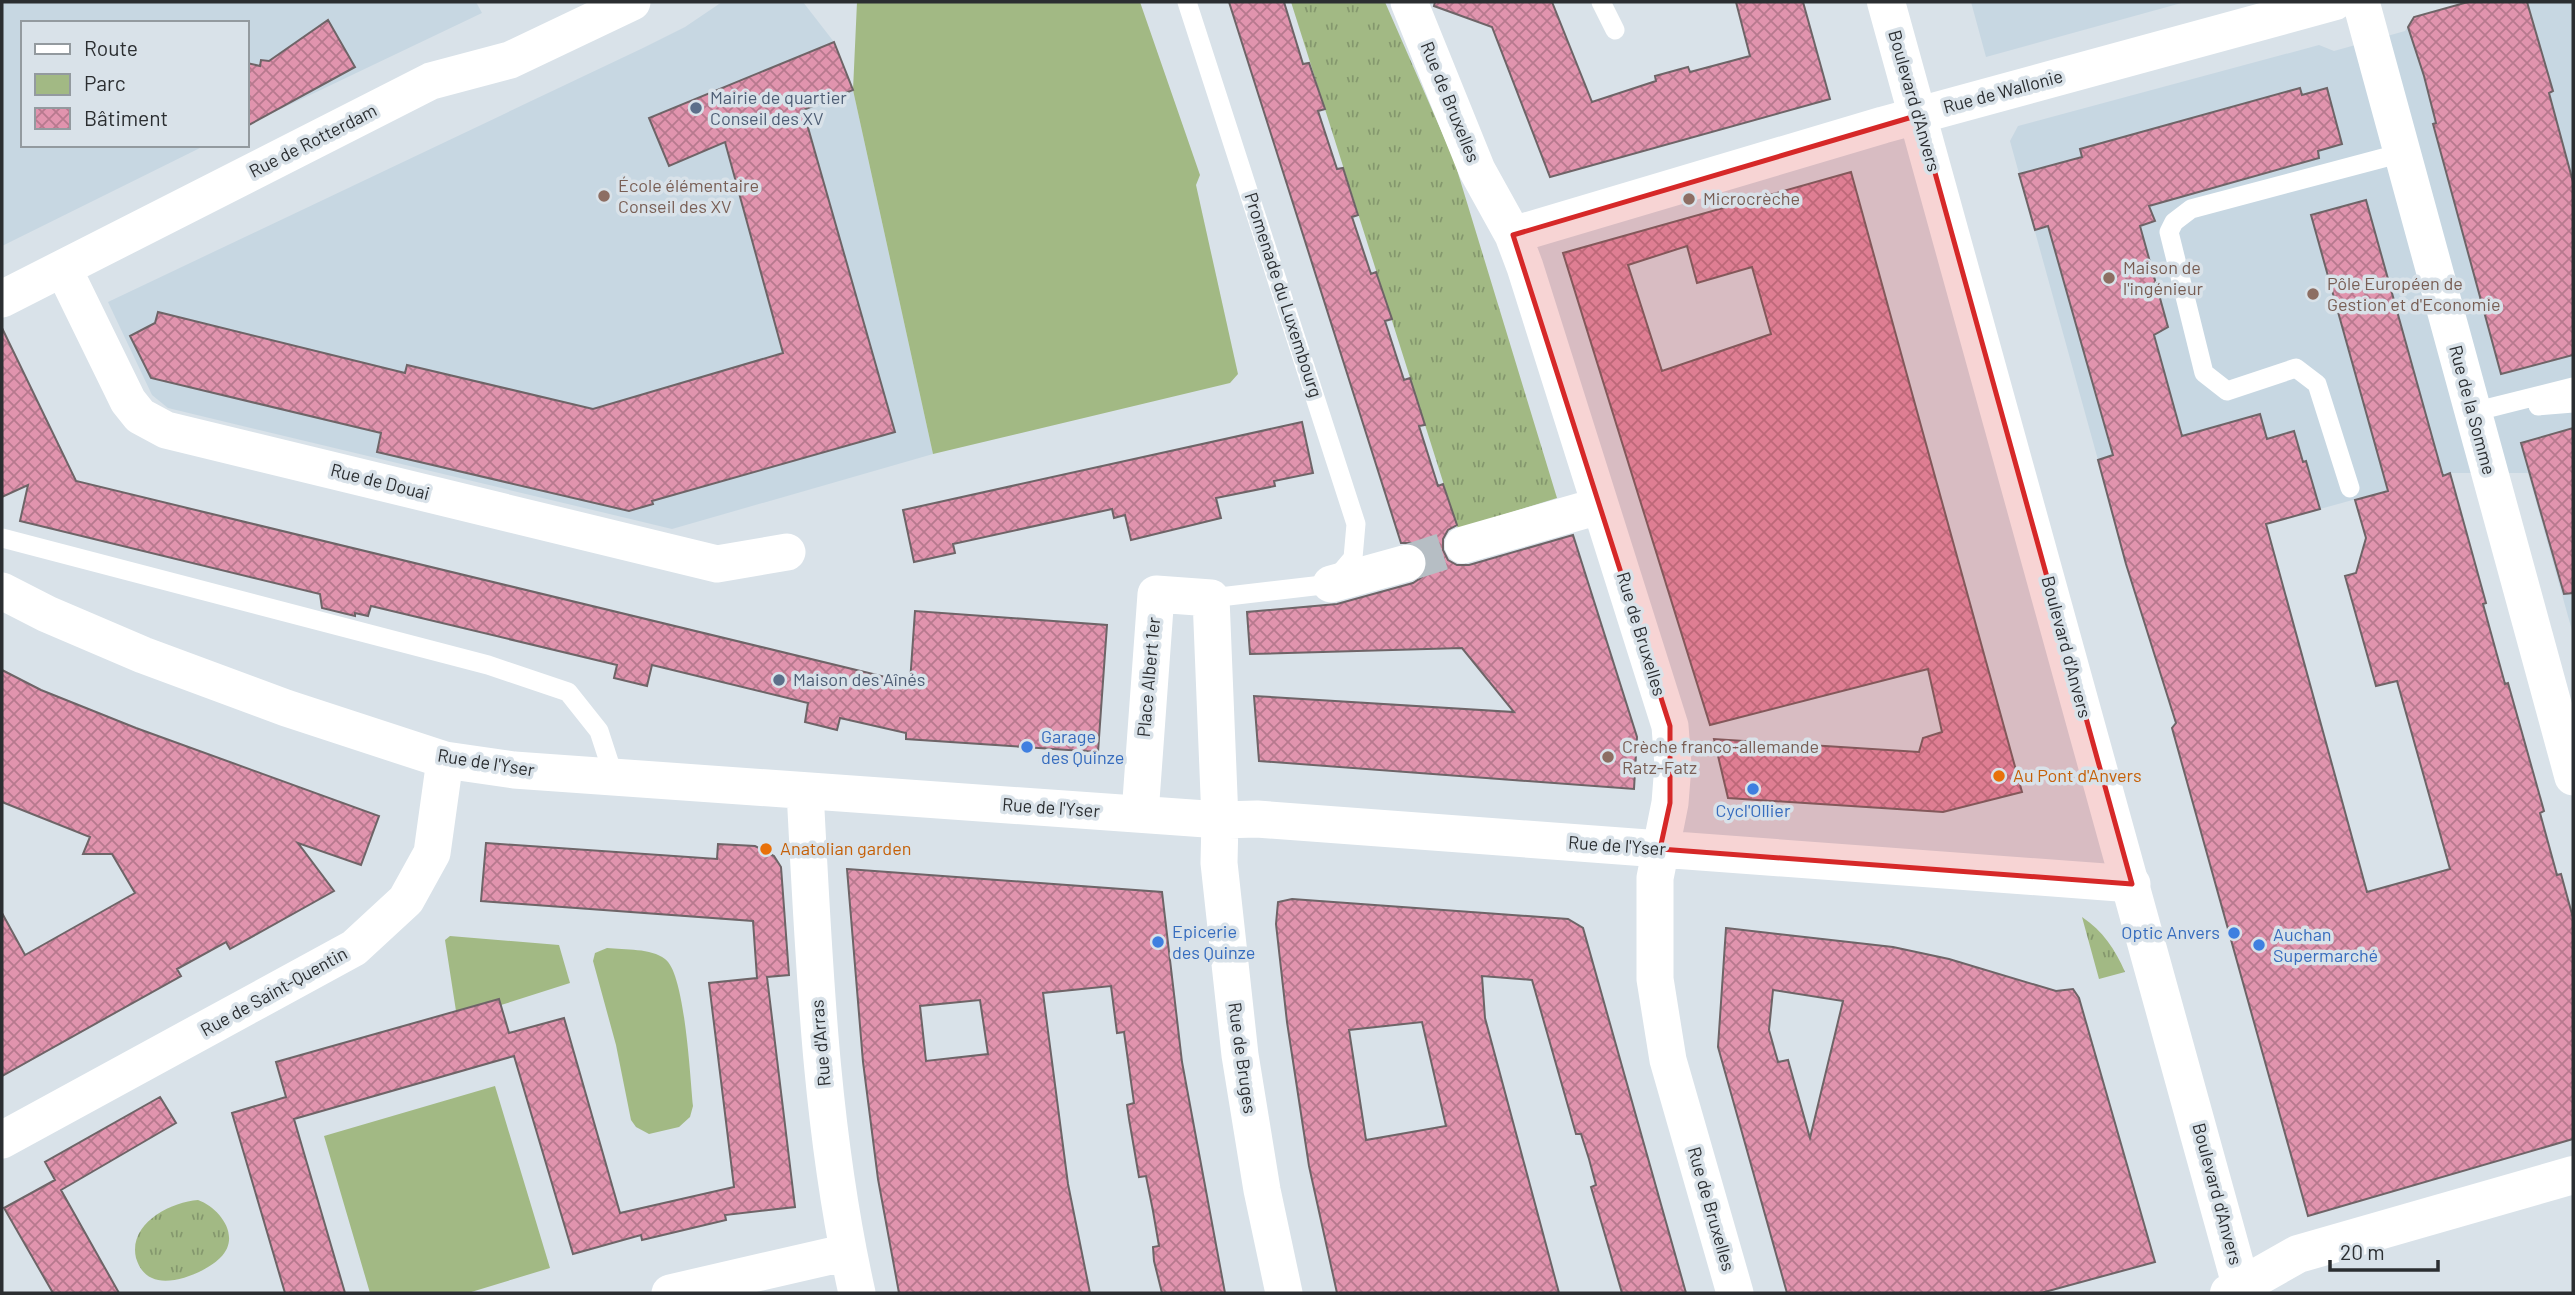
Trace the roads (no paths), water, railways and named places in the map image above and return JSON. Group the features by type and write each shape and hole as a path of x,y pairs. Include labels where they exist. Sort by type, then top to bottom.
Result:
{"main road":[{"name":"Boulevard d'Anvers","path":"1886,2 2132,884 2238,1291"},
{"path":"2238,1291 2298,1254 2573,1175"}],"street":[{"name":"Rue de Rotterdam","path":"2,299 431,81 510,60 632,2"},
{"name":"Rue de Bruxelles","path":"1409,2 1477,170 1513,235 1670,726 1672,778 1654,892 1655,979 1668,1060 1735,1293"},
{"name":"Rue de Wallonie","path":"1513,235 1919,115 2334,2"},
{"name":"Rue de la Somme","path":"2361,2 2573,777"},
{"name":"Rue de Douai","path":"63,268 128,401 140,415 166,430 717,564 787,552"},
{"path":"1463,545 1585,510"},
{"path":"1331,584 1407,563"},
{"name":"Rue de l'Yser","path":"2,591 47,614 143,655 286,708 445,760 514,770 1220,820 1256,819 2132,884"},
{"name":"Place Albert 1er","path":"1140,814 1156,594 1211,598"},
{"path":"1211,598 1220,820"},
{"name":"Rue de Saint-Quentin","path":"2,1140 354,948 406,900 432,853 445,760"},
{"name":"Rue d'Arras","path":"805,791 821,1065 848,1252 857,1293"},
{"name":"Rue de Bruges","path":"1220,820 1219,863 1240,1055 1262,1190 1284,1293"},
{"path":"670,1293 848,1252"}],"lane":[{"name":"Promenade du Luxembourg","path":"1186,2 1356,524 1353,558 1331,584"},
{"path":"1601,2 1615,30"},
{"path":"2350,488 2317,384 2307,374 2296,368 2227,391 2204,373 2169,232 2174,222 2192,209 2402,153"},
{"path":"2473,412 2573,387"},
{"path":"2532,407 2573,403"},
{"path":"2510,404 2573,415"},
{"path":"2,538 488,665 568,692 598,731 614,777"},
{"name":"Place Albert 1er","path":"1211,598 1331,584"}],"tunnel":[{"path":"1407,563 1463,545"}],"place":[{"name":"Mairie de quartier Conseil des XV","path":"696,108"},
{"name":"École élémentaire Conseil des XV","path":"604,196"},
{"name":"Microcrèche","path":"1689,199"},
{"name":"Maison de l'ingénieur","path":"2109,278"},
{"name":"Pôle Européen de Gestion et d'Economie","path":"2313,294"},
{"name":"Maison des Aînés","path":"779,680"},
{"name":"Garage des Quinze","path":"1027,747"},
{"name":"Crèche franco-allemande Ratz-Fatz","path":"1608,757"},
{"name":"Au Pont d'Anvers","path":"1999,776"},
{"name":"Cycl'Ollier","path":"1753,789"},
{"name":"Anatolian garden","path":"766,849"},
{"name":"Optic Anvers","path":"2234,933"},
{"name":"Epicerie des Quinze","path":"1158,942"},
{"name":"Auchan Supermarché","path":"2259,945"}]}
